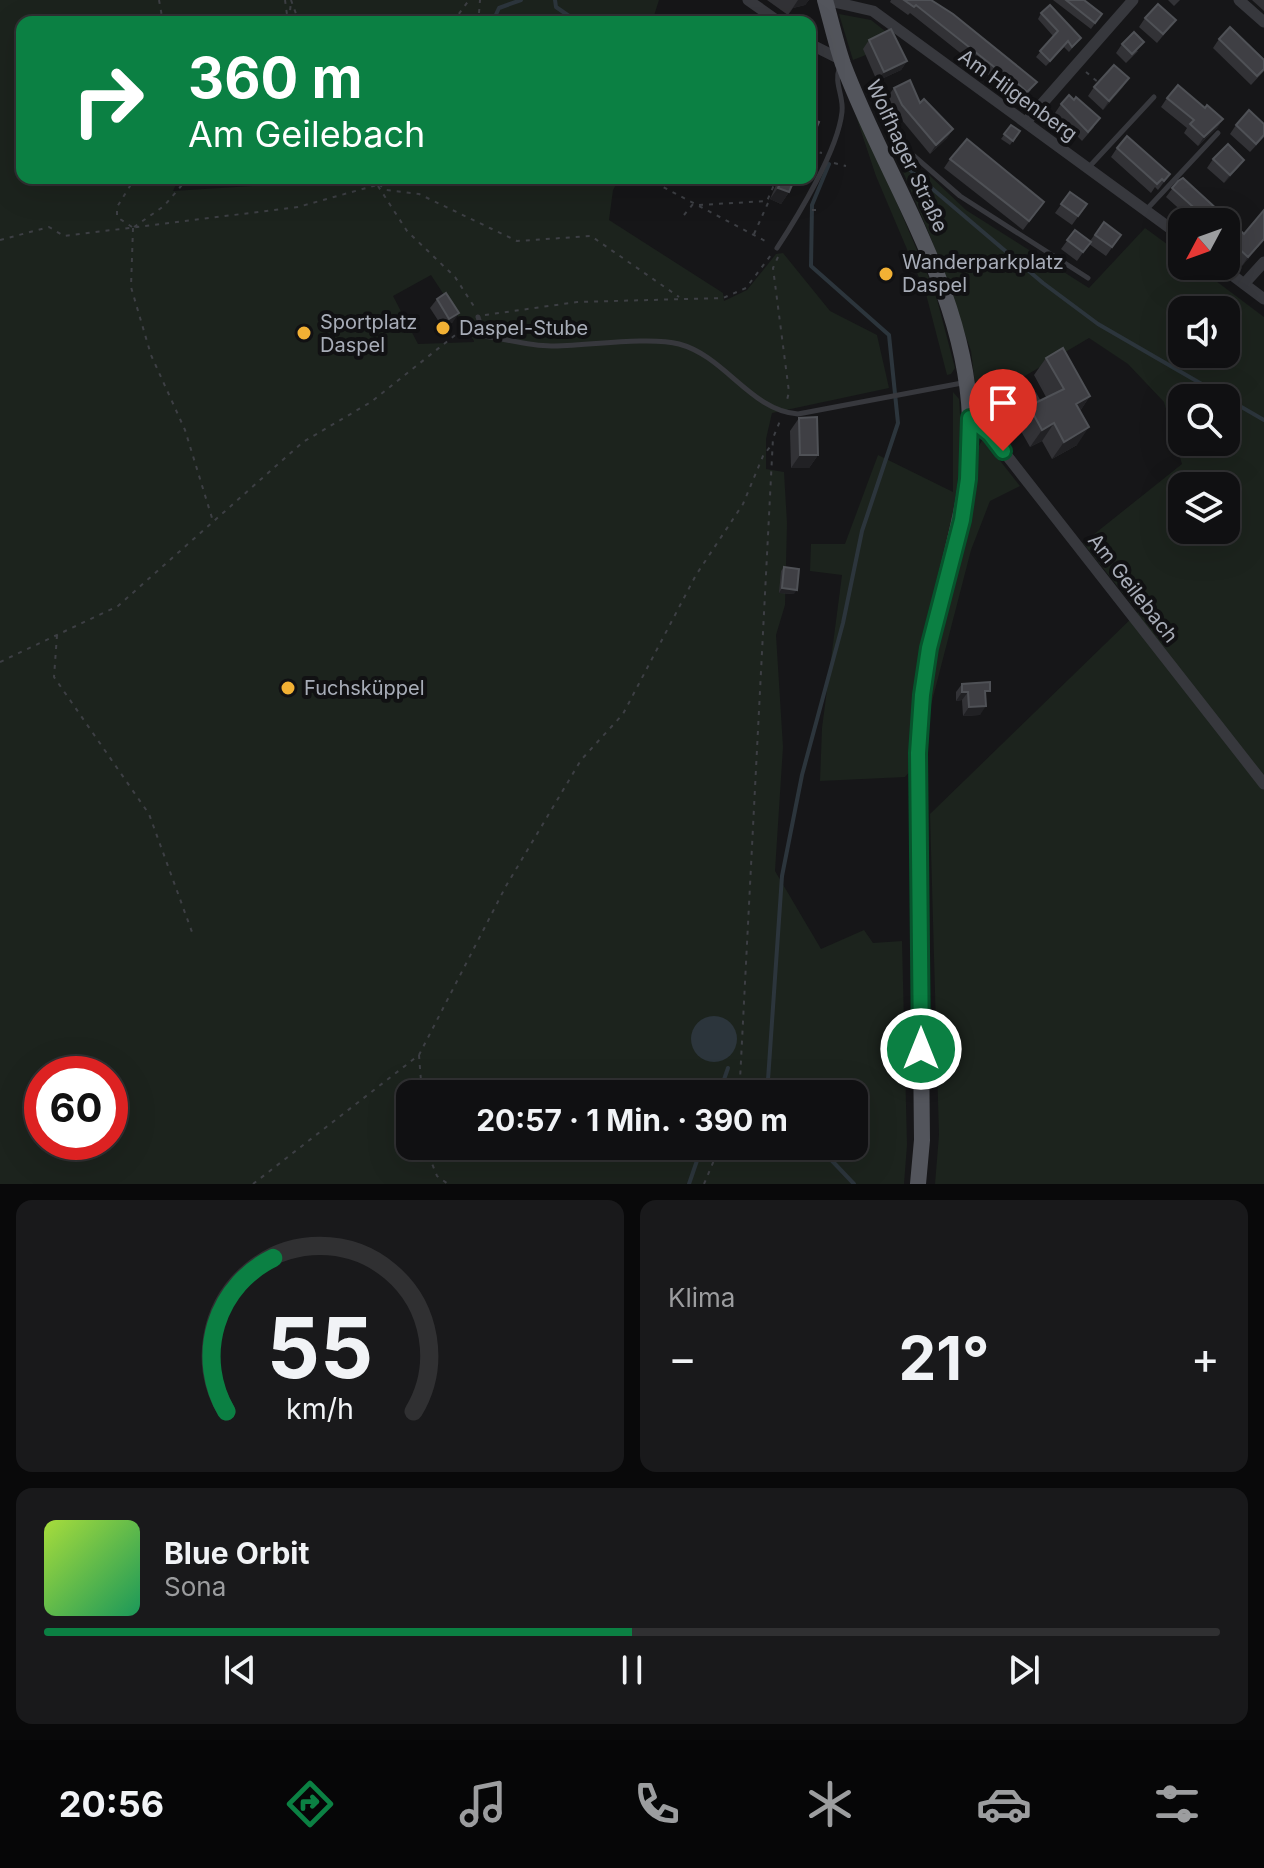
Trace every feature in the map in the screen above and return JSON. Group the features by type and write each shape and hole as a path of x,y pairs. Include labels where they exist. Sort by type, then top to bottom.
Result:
{"main road":[{"name":"Wolfhager Straße","path":"825,0 842,60 926,244 959,339 970,418 968,479 962,520 929,648 918,753 922,1140 918,1184"}],"street":[{"path":"748,0 771,16"},
{"name":"Am Hilgenberg","path":"825,0 873,11 1168,226"},
{"path":"1026,122 1133,0"},
{"path":"1239,0 1264,22"},
{"path":"816,47 842,60"},
{"path":"1244,284 1264,262"},
{"path":"1239,280 1264,299"},
{"name":"Am Geilebach","path":"970,418 990,434 1264,784"}],"lane":[{"path":"816,176 842,112 837,76 842,60"},
{"path":"1089,168 1154,97"},
{"path":"1146,210 1218,133"},
{"path":"884,151 914,156 960,196 1088,278"},
{"path":"777,248 802,211 813,184"},
{"path":"478,317 484,336 548,346 679,344 720,366 771,407 784,413 798,414 967,382"},
{"path":"990,434 1039,403 1034,394"},
{"path":"798,414 798,424"}],"path":[{"path":"479,13 480,0"},
{"path":"1075,63 1100,83"},
{"path":"131,184 117,207 117,217 133,228"},
{"path":"133,228 164,206 183,184"},
{"path":"657,184 777,248"},
{"path":"754,235 774,184"},
{"path":"0,240 49,227 64,236 298,207 377,185 386,190 419,194 517,241 591,236 681,298"},
{"path":"377,185 407,231 455,277 474,304 478,317"},
{"path":"684,215 695,204 767,201"},
{"path":"133,228 131,287 151,355 185,430 213,519"},
{"path":"0,662 118,606 303,442 371,402 478,317 500,310 577,302 723,298 746,288 777,248"},
{"path":"740,1080 773,443 789,392 775,283 777,248"},
{"path":"253,1184 419,1055 506,886 581,760 623,714 696,575 743,504 763,456 773,443"},
{"path":"57,635 54,677 149,814 192,932"},
{"path":"419,1055 421,1080"},
{"path":"431,1160 437,1176 448,1184"},
{"path":"704,1184 714,1160"}],"shaded area":[{"path":"0,0 659,0 654,16 16,16 16,184 176,184 173,191 267,184 616,184 609,220 723,293 724,301 747,290 776,254 783,253 830,311 877,335 889,388 772,413 766,439 766,469 784,472 787,523 785,605 776,635 783,747 775,871 821,949 864,930 873,943 902,941 907,1145 904,1184 0,1184","holes":["431,275 474,342 418,344 393,296"]},
{"path":"839,14 871,20 899,42 853,60"},
{"path":"843,77 935,292 955,368 951,374 947,375 926,294 876,176"},
{"path":"896,155 929,175 966,210 1089,288 1145,228 1168,245 1168,280 1215,280 1236,296 1168,296 1168,368 1240,368 1240,299 1264,317 1264,1184 935,1184 939,1135 930,814 1138,612 1083,543 1168,475 1168,544 1240,544 1240,472 1172,472 1182,464 1180,456 1240,456 1240,384 1168,384 1168,416 1164,402 1128,364 1089,338 988,398 987,420 984,420 978,409 971,351 932,241"},
{"path":"953,392 959,399 956,496 921,648 910,771 905,777 820,781 822,728 842,575 810,571 811,544 845,544 878,455 953,492"},
{"path":"983,439 1020,486 990,501 971,550 930,709 931,668 966,537 974,466"},
{"path":"714,1016 730,1023 737,1039 730,1055 714,1062 698,1055 691,1039 698,1023"}],"building":[{"path":"904,0 931,0 1037,82 1027,92 916,5 914,7"},
{"path":"1066,0 1084,0 1102,14 1095,23"},
{"path":"1158,4 1176,20 1163,34 1145,18"},
{"path":"1050,5 1081,38 1072,47 1068,41 1050,61 1040,51 1058,31 1041,13"},
{"path":"1230,27 1264,60 1264,69 1257,76 1219,39"},
{"path":"891,29 907,61 884,72 869,40"},
{"path":"1134,32 1144,42 1132,54 1122,44"},
{"path":"1114,65 1129,78 1109,101 1094,87"},
{"path":"910,80 920,103 924,99 953,129 936,145 902,105 894,88"},
{"path":"1178,85 1223,119 1204,137 1190,124 1194,120 1167,98"},
{"path":"1069,95 1074,100 1076,97 1100,118 1088,132 1061,104"},
{"path":"1249,110 1264,124 1264,135 1256,144 1236,125"},
{"path":"1011,125 1020,131 1013,141 1004,134"},
{"path":"1127,136 1170,174 1164,181 1162,179 1157,184 1117,148"},
{"path":"967,139 1044,202 1029,221 950,159"},
{"path":"1228,144 1244,160 1230,175 1213,159"},
{"path":"1183,178 1216,208 1194,208 1172,188"},
{"path":"780,184 792,184 789,192 778,188"},
{"path":"1070,192 1087,204 1078,216 1061,204"},
{"path":"1264,210 1264,239 1248,257 1240,250 1240,230 1244,234"},
{"path":"1104,222 1121,235 1112,247 1095,235"},
{"path":"1075,230 1091,242 1083,252 1067,240"},
{"path":"446,293 459,313 449,319 437,299"},
{"path":"1063,348 1090,396 1076,404 1089,427 1064,442 1054,423 1042,430 1029,406 1064,389 1046,358"},
{"path":"1023,384 1030,397 1015,406 1008,393"},
{"path":"817,417 818,455 800,455 799,418"},
{"path":"784,567 799,569 797,590 782,588"},
{"path":"990,682 990,691 985,691 986,706 969,707 968,692 962,692 962,684"}],"waterway":[{"path":"495,16 499,8 521,0"},
{"path":"555,0 556,7 569,16"},
{"path":"902,163 1043,283 1098,324 1264,420"},
{"path":"768,1080 782,876 802,775 843,623 862,531 898,423 889,335 811,266 812,205 829,164"},
{"path":"724,1080 728,1068"},
{"path":"689,1184 697,1160"},
{"path":"831,1160 854,1184"}],"place":[{"name":"Wanderparkplatz Daspel","path":"886,274"},
{"name":"Daspel-Stube","path":"443,328"},
{"name":"Sportplatz Daspel","path":"304,333"},
{"name":"Fuchsküppel","path":"288,688"}],"route":[{"path":"921,1049 918,753 922,695 929,648 962,520 968,479 970,418 990,434 1003,451"}]}
